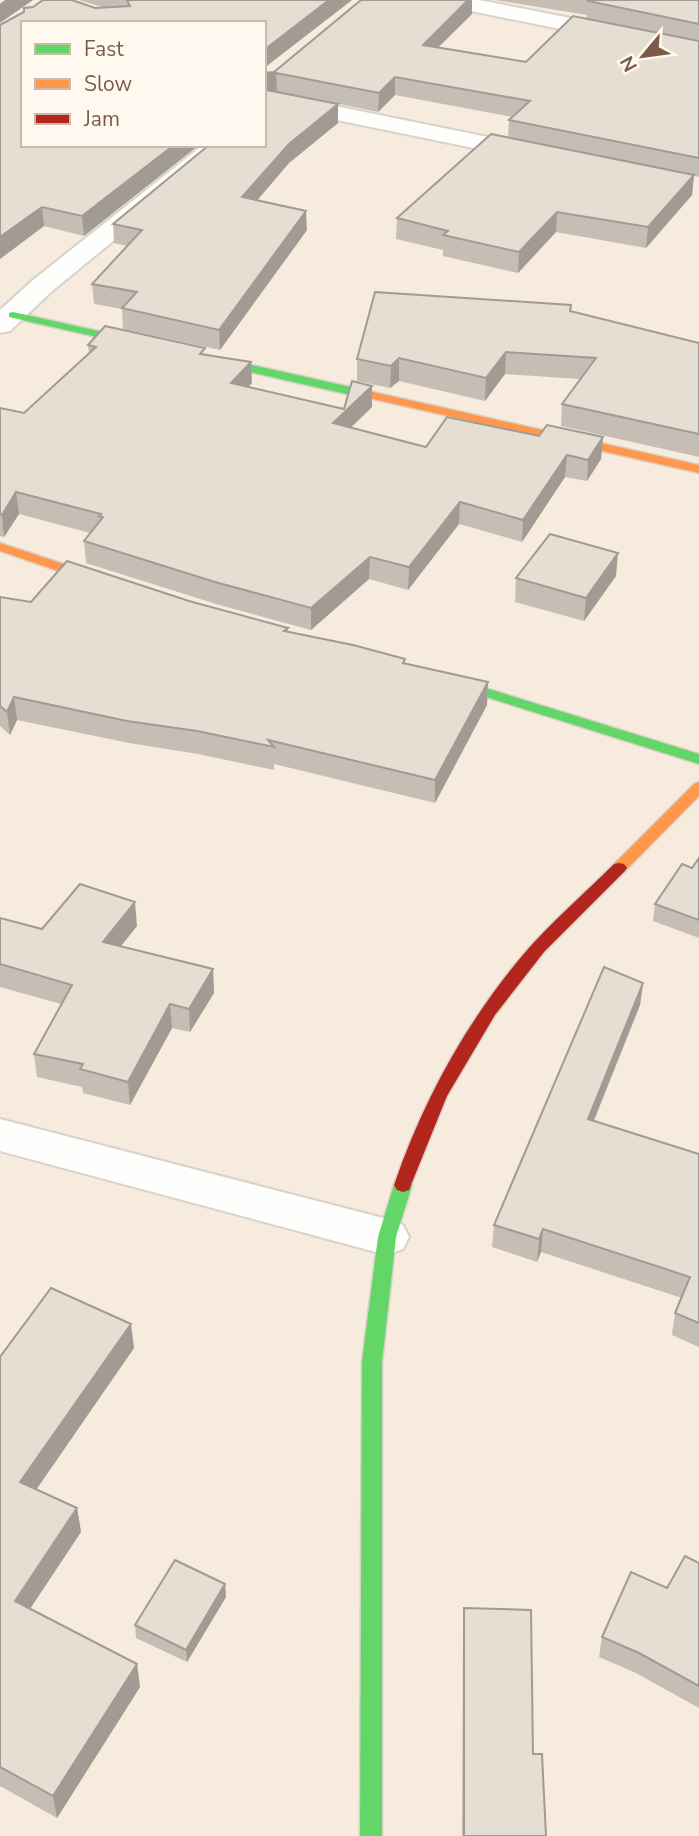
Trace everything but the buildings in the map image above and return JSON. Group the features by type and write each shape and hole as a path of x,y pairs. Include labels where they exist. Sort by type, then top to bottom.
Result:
{"street":[{"path":"446,0 699,50"},
{"path":"270,101 549,156"},
{"path":"6,320 42,286 216,147"},
{"path":"6,320 699,469"},
{"path":"0,547 127,590"},
{"path":"417,671 699,759"},
{"path":"372,1836 372,1362 387,1237 412,1156 467,1044 528,960 699,787"},
{"path":"0,1135 387,1237"}],"shaded area":[{"path":"0,0 699,0 699,1836 0,1836"}],"traffic: fast":[{"path":"13,315 364,394"},
{"path":"437,677 699,759"},
{"path":"371,1836 372,1362 387,1237 403,1185"}],"traffic: slow":[{"path":"364,394 699,469"},
{"path":"0,547 110,584"},
{"path":"619,868 699,787"}],"traffic: jam":[{"path":"403,1185 439,1096 489,1011 538,948 619,868"}]}
